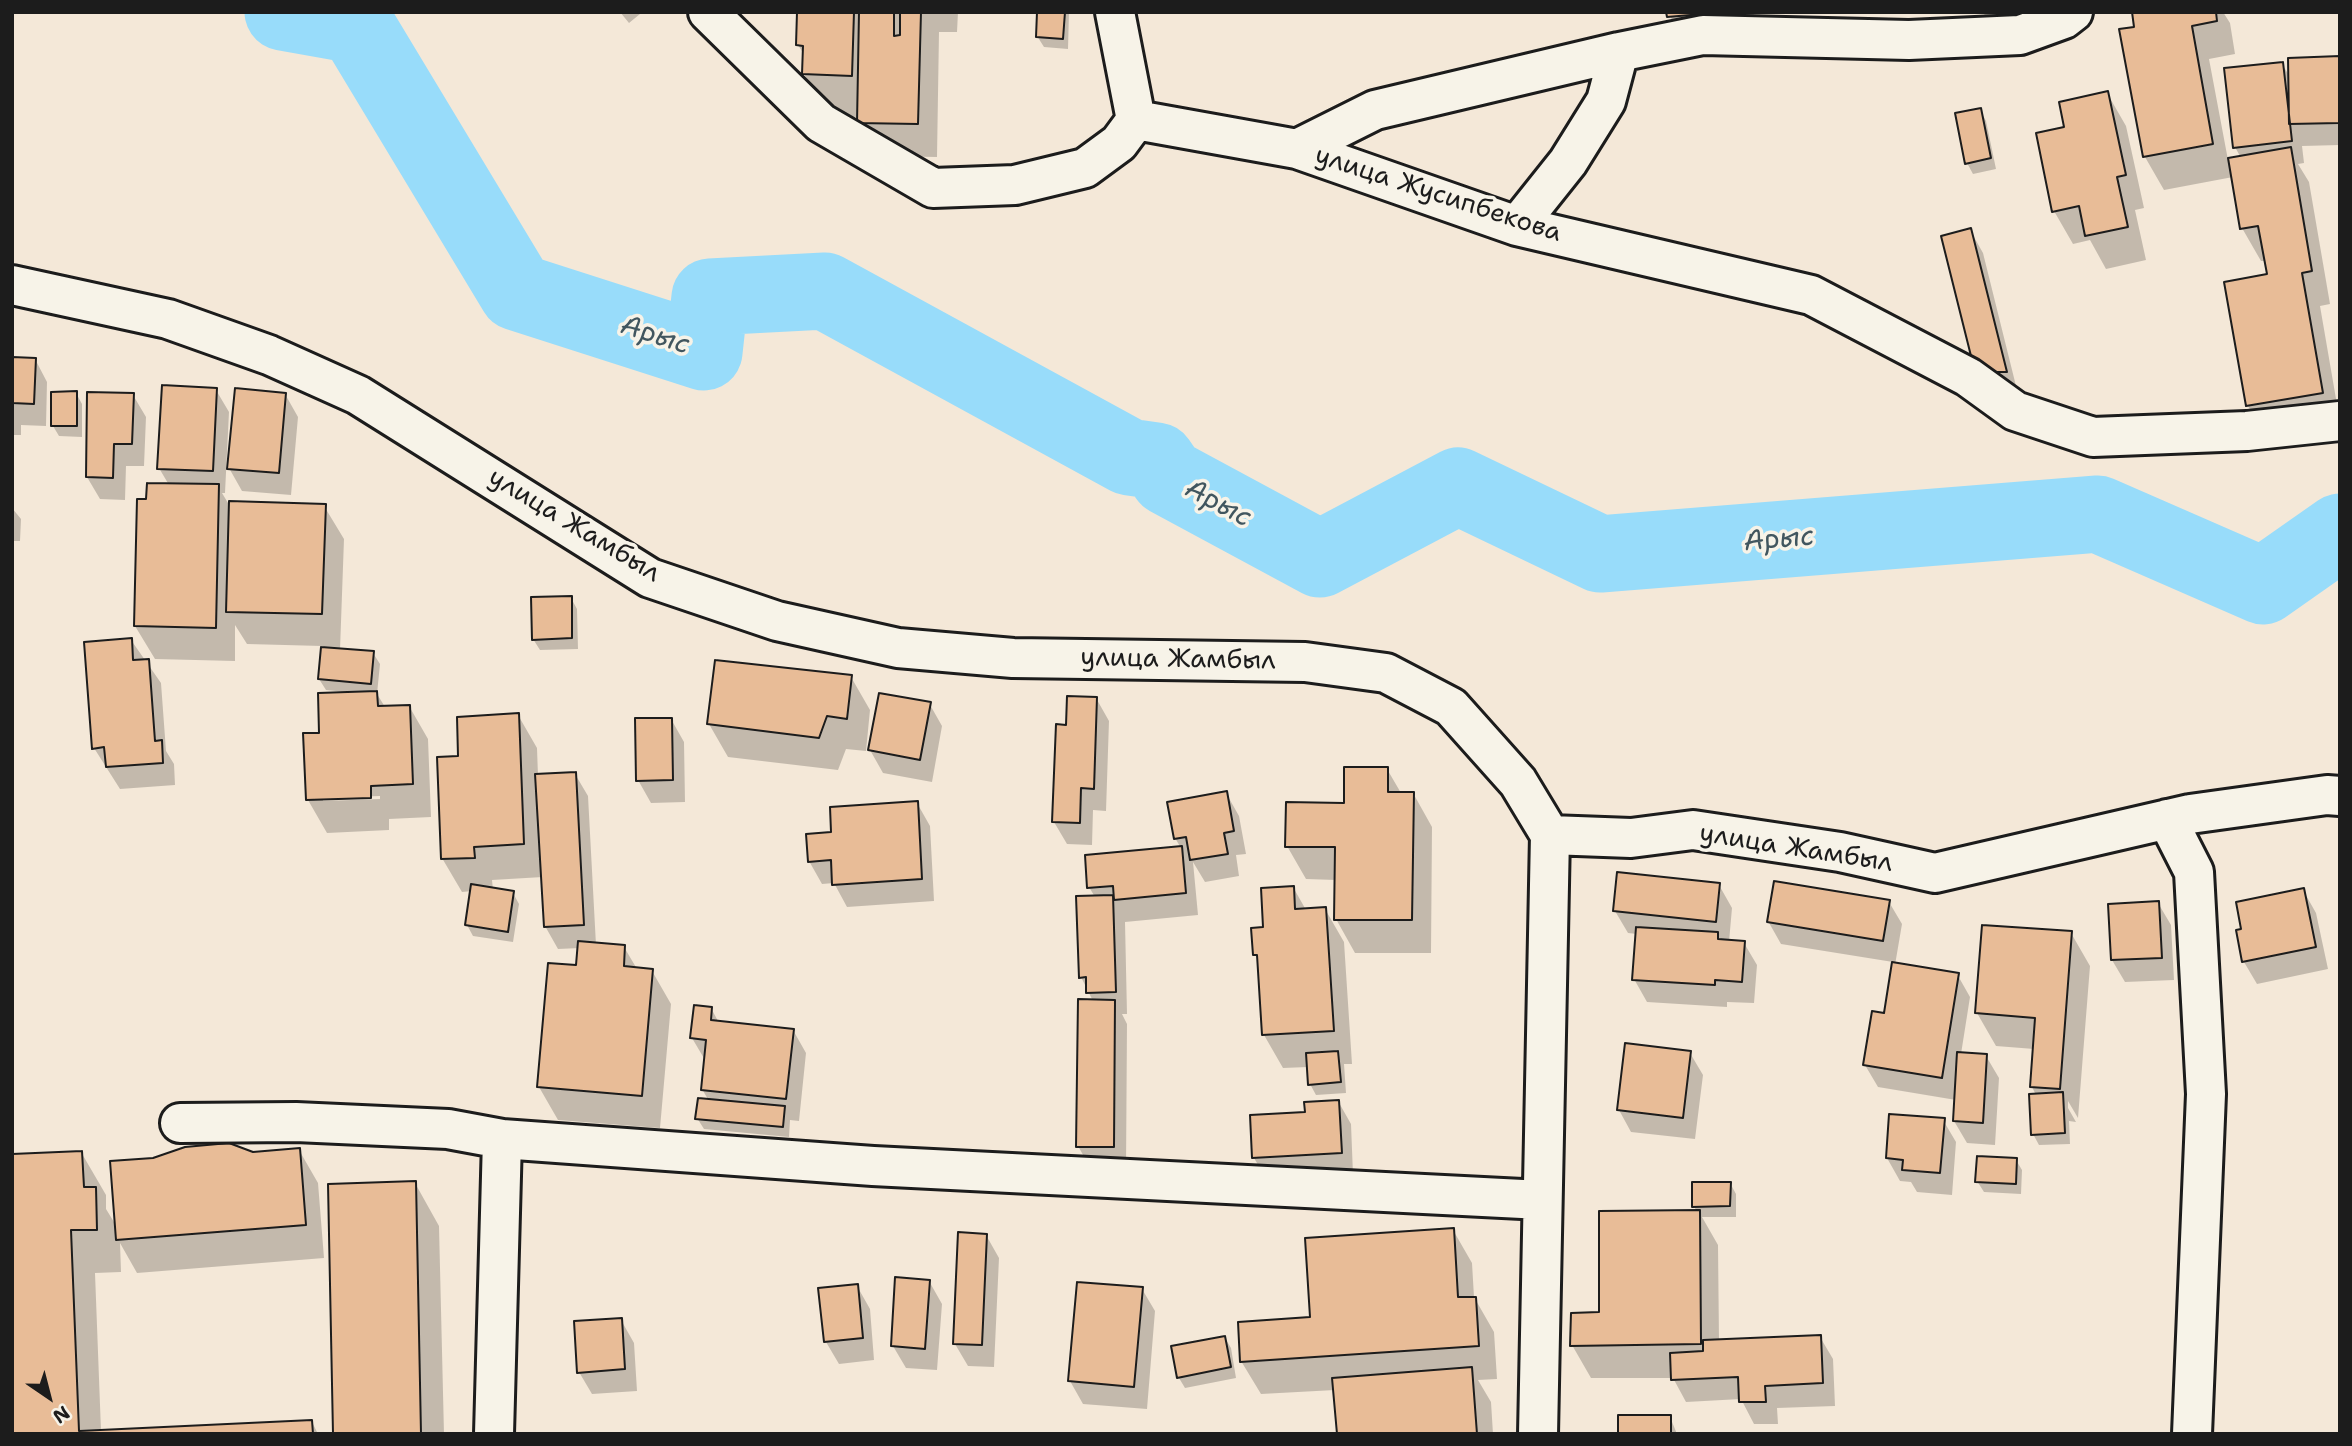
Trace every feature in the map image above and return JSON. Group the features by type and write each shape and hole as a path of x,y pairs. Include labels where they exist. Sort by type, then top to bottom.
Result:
{"street":[{"path":"709,12 821,123 933,188 1015,185 1085,169 1119,143 1136,120 1115,12"},
{"path":"1297,149 1376,110 1619,52 1703,35 1909,40 2020,35 2064,19 2073,12"},
{"path":"1517,226 1568,162 1606,100 1619,52"},
{"name":"улица Жусипбекова","path":"1136,120 1297,149 1517,226 1811,295 1968,377 2015,411 2093,437 2247,431 2340,421"},
{"name":"улица Жамбыл","path":"12,285 168,319 269,355 358,395 650,578 777,621 911,650 1013,658 1306,662 1386,673 1451,707 1518,782 1550,835 1631,838 1693,830 1840,852 1936,873 2167,819 2327,795 2340,796"},
{"path":"2167,819 2194,872 2206,1094 2192,1434"},
{"path":"1538,1434 1550,835"},
{"path":"180,1123 296,1122 448,1129 502,1139 873,1166 1542,1200"},
{"path":"494,1434 502,1139"}],"building":[{"path":"797,12 854,12 852,76 802,74 803,46 796,45"},
{"path":"859,12 894,12 894,36 900,35 900,12 921,12 918,124 857,123"},
{"path":"1037,12 1065,12 1063,39 1036,37"},
{"path":"1666,12 1726,12 1667,17"},
{"path":"2132,12 2216,12 2217,21 2192,26 2213,144 2143,157 2119,29 2134,27"},
{"path":"2340,56 2340,123 2289,124 2288,58"},
{"path":"2283,62 2292,141 2233,148 2224,68"},
{"path":"2108,91 2126,175 2117,177 2128,227 2085,236 2079,206 2052,212 2036,133 2064,127 2059,102"},
{"path":"1981,108 1991,158 1965,164 1955,113"},
{"path":"2291,147 2312,271 2302,273 2323,393 2246,406 2224,282 2267,274 2258,226 2240,229 2228,158"},
{"path":"1971,228 2007,372 1975,372 1941,236"},
{"path":"12,357 36,358 34,404 12,403"},
{"path":"162,385 217,388 213,471 157,469"},
{"path":"235,388 286,393 279,473 227,469"},
{"path":"77,391 77,426 51,426 51,392"},
{"path":"87,392 134,393 132,444 114,444 113,478 86,477"},
{"path":"147,483 219,484 216,628 134,626 137,499 146,499"},
{"path":"229,501 326,504 322,614 226,612"},
{"path":"572,596 572,638 532,640 531,597"},
{"path":"132,638 133,660 149,659 155,741 162,740 163,763 106,767 104,747 92,749 84,642"},
{"path":"321,647 374,651 371,684 318,679"},
{"path":"715,660 852,675 847,719 827,716 819,738 707,724"},
{"path":"377,691 378,706 410,705 413,784 371,786 371,798 306,800 303,733 319,733 318,693"},
{"path":"879,693 931,702 920,760 868,750"},
{"path":"1067,696 1097,697 1094,789 1081,788 1080,823 1052,822 1056,724 1066,725"},
{"path":"519,713 524,844 474,847 475,858 441,859 437,757 458,756 457,717"},
{"path":"635,718 672,718 673,780 636,781"},
{"path":"1344,767 1388,767 1388,792 1414,792 1412,920 1334,920 1335,847 1285,847 1286,802 1344,803"},
{"path":"576,772 584,925 544,927 535,774"},
{"path":"1227,791 1234,831 1224,833 1228,854 1190,860 1186,837 1174,839 1167,802"},
{"path":"918,801 922,879 832,885 831,860 808,862 806,834 831,832 830,807"},
{"path":"1182,846 1186,893 1114,900 1113,886 1087,888 1085,855"},
{"path":"1617,872 1720,883 1716,922 1613,911"},
{"path":"1774,881 1890,900 1883,941 1767,922"},
{"path":"471,884 514,891 508,932 465,925"},
{"path":"1294,886 1295,909 1326,907 1334,1031 1262,1035 1257,955 1253,955 1251,928 1263,927 1261,888"},
{"path":"2304,888 2316,947 2242,962 2236,930 2241,929 2236,902"},
{"path":"1113,895 1116,992 1086,993 1086,977 1079,978 1076,896"},
{"path":"2159,901 2162,958 2111,960 2108,904"},
{"path":"1982,925 2072,931 2060,1089 2030,1087 2035,1018 1975,1013"},
{"path":"1636,927 1718,932 1718,939 1745,941 1742,982 1715,980 1715,985 1632,980"},
{"path":"578,941 625,945 624,966 653,969 642,1096 537,1087 548,963 576,965"},
{"path":"1892,962 1959,973 1942,1078 1863,1065 1872,1011 1884,1013"},
{"path":"1078,999 1115,1000 1114,1147 1076,1147"},
{"path":"694,1005 712,1007 711,1020 794,1029 786,1099 701,1090 706,1040 690,1038"},
{"path":"1625,1043 1691,1051 1683,1118 1617,1110"},
{"path":"1338,1051 1341,1082 1308,1085 1306,1053"},
{"path":"1957,1052 1987,1054 1983,1123 1953,1121"},
{"path":"2063,1092 2065,1133 2031,1135 2029,1094"},
{"path":"698,1098 785,1106 783,1127 695,1119"},
{"path":"1339,1100 1342,1153 1252,1158 1250,1115 1305,1112 1304,1102"},
{"path":"1889,1114 1945,1118 1940,1173 1902,1170 1903,1160 1886,1158"},
{"path":"229,1143 253,1152 300,1148 306,1225 116,1240 110,1161 153,1158 185,1147"},
{"path":"82,1151 84,1187 96,1187 97,1230 71,1230 79,1431 312,1420 313,1434 12,1434 12,1154"},
{"path":"1977,1156 2017,1158 2016,1184 1975,1182"},
{"path":"416,1181 421,1434 333,1434 328,1184"},
{"path":"1692,1182 1731,1182 1730,1206 1692,1207"},
{"path":"1700,1210 1701,1344 1570,1346 1571,1313 1599,1312 1599,1211"},
{"path":"1454,1228 1458,1297 1476,1297 1479,1346 1240,1362 1238,1322 1310,1317 1305,1238"},
{"path":"958,1232 987,1234 982,1345 953,1344"},
{"path":"895,1277 930,1280 925,1349 891,1346"},
{"path":"1077,1282 1143,1287 1134,1387 1068,1381"},
{"path":"858,1284 863,1338 824,1342 818,1288"},
{"path":"622,1318 625,1369 577,1373 574,1321"},
{"path":"1821,1335 1823,1383 1765,1386 1766,1402 1739,1402 1738,1377 1671,1380 1670,1353 1703,1351 1703,1340"},
{"path":"1225,1336 1231,1367 1177,1378 1171,1346"},
{"path":"1472,1367 1477,1434 1337,1434 1332,1378"},
{"path":"1618,1415 1671,1415 1671,1434 1618,1434"}],"waterway":[{"name":"Арыс","path":"283,12 356,25 517,292 704,352 710,297 825,291 1129,457 1157,461 1168,477 1320,559 1458,486 1600,554 2098,514 2263,586 2340,532"}]}
